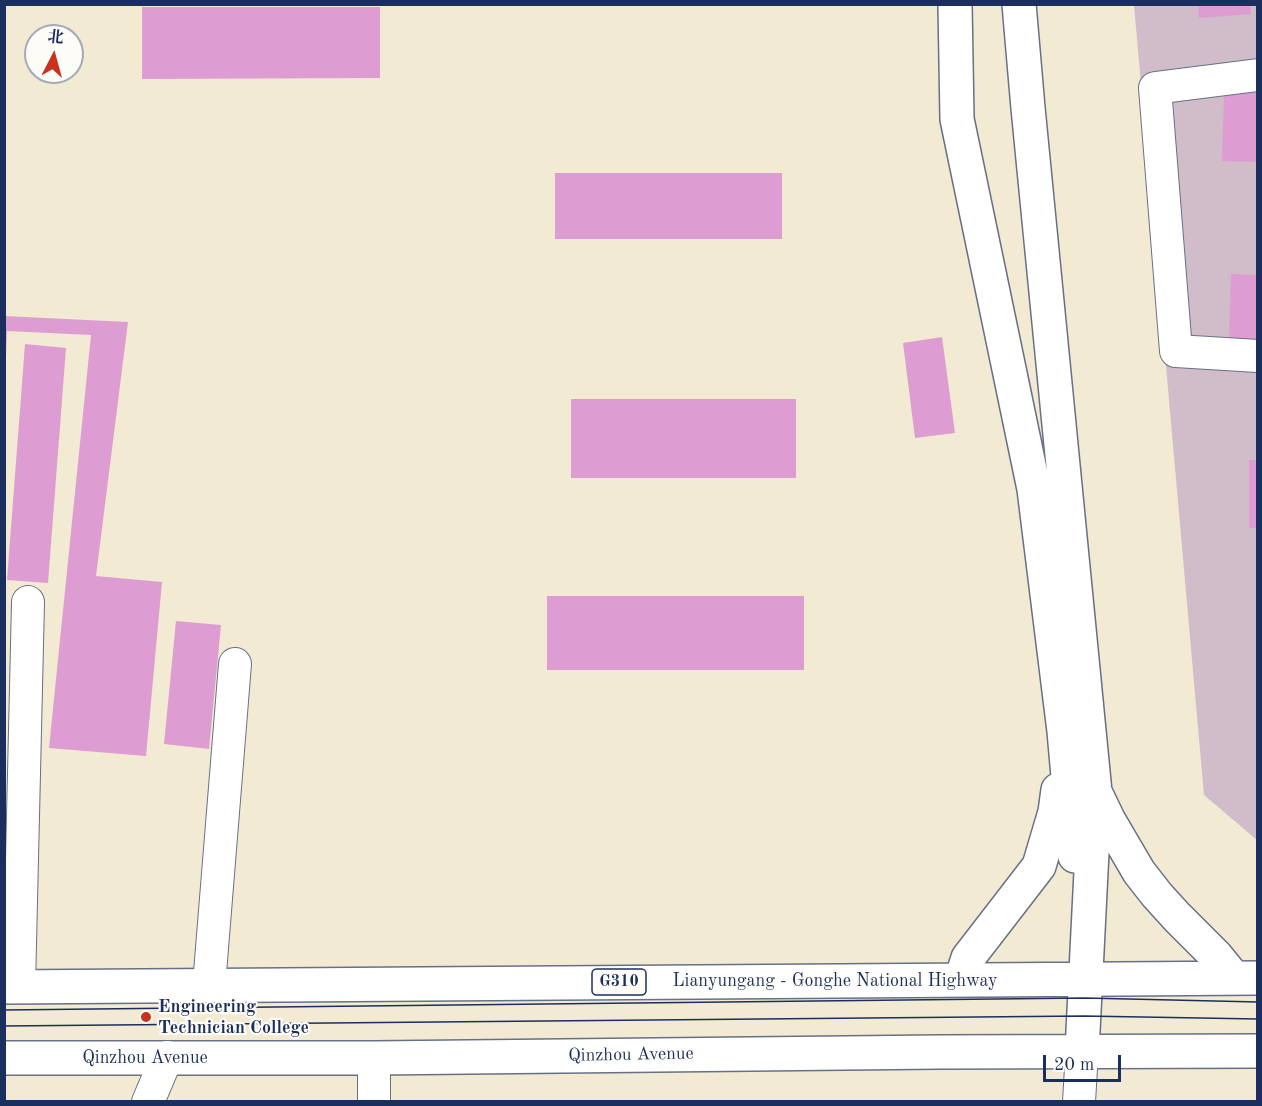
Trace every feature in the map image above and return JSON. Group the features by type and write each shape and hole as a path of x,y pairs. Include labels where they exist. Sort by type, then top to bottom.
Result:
{"highway":[{"path":"955,4 957,119 1034,489 1064,731 1085,980"},
{"path":"1019,4 1095,792 1082,1052"},
{"path":"961,980 968,958 1039,866 1055,812 1064,731"},
{"path":"1095,792 1139,872 1170,910 1216,956 1246,978"},
{"name":"Lianyungang - Gonghe National Highway","path":"12,987 1246,978"},
{"name":"Qinzhou Avenue","path":"4,1058 374,1058 1257,1051"}],"street":[{"path":"1257,75 1155,88 1176,351 1257,356"},
{"path":"12,987 28,602"},
{"path":"209,985 235,664"},
{"path":"1079,1101 1082,1052"},
{"path":"148,1101 167,1057"},
{"path":"374,1058 374,1101"}],"shaded area":[{"path":"1134,5 1257,5 1257,840 1204,795"}],"building":[{"path":"1198,4 1250,4 1251,14 1199,18"},
{"path":"142,7 380,7 380,78 142,79"},
{"path":"1224,92 1258,93 1258,162 1222,161"},
{"path":"555,173 782,173 782,239 555,239"},
{"path":"1231,274 1258,275 1258,339 1229,338"},
{"path":"4,316 128,322 96,576 162,582 146,756 49,748 91,335 7,331 6,357 4,357"},
{"path":"942,337 955,433 915,438 903,343"},
{"path":"25,344 66,348 48,583 7,580"},
{"path":"571,399 796,399 796,478 571,478"},
{"path":"1249,460 1258,460 1258,528 1249,528"},
{"path":"547,596 804,596 804,670 547,670"},
{"path":"176,621 221,625 209,749 164,744"}],"tram line":[{"path":"4,1010 1085,998 1258,1002"},
{"path":"4,1026 1084,1016 1258,1019"}],"place":[{"name":"Engineering Technician College","path":"146,1017"}]}
